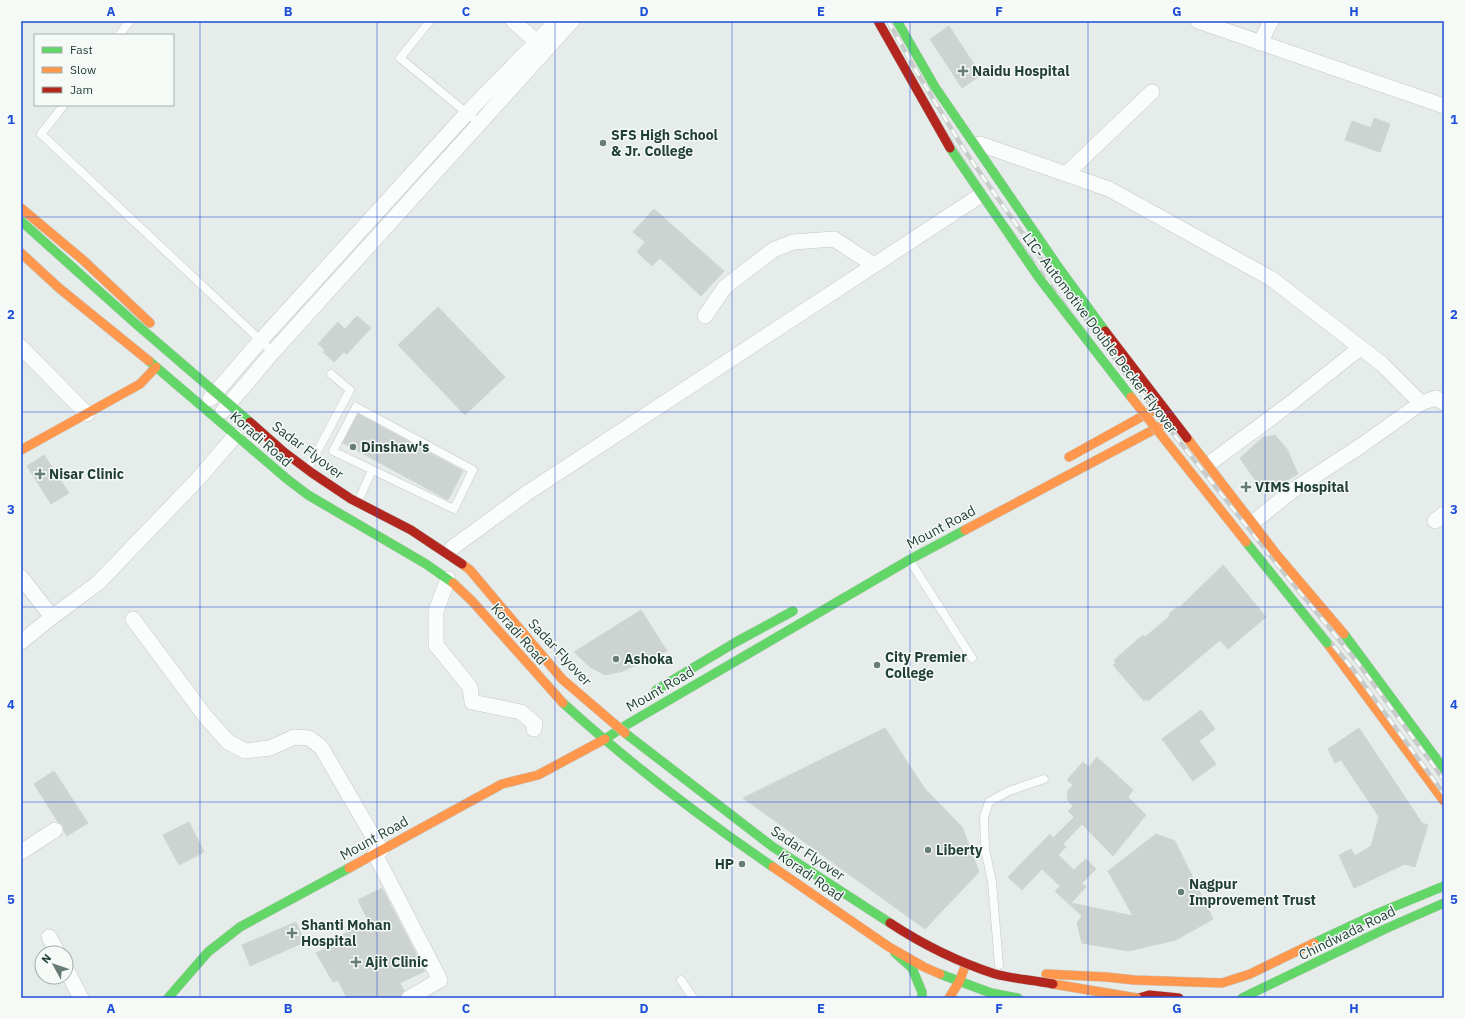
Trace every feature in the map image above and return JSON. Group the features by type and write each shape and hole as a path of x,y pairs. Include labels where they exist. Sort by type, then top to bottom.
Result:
{"main road":[{"path":"871,21 910,95 1040,290 1309,632 1328,643"},
{"name":"LIC- Automotive Double Decker Flyover","path":"878,21 946,143 1039,278 1165,442 1328,643 1444,801"},
{"name":"LIC- Automotive Double Decker Flyover","path":"898,21 935,87 1059,268 1119,350 1277,555 1344,634"},
{"path":"904,21 938,82 1066,269 1178,416 1214,460 1256,520 1335,611 1344,634 1444,769"},
{"path":"21,208 83,260 174,346 222,386 272,432 311,463 361,495 419,526 469,560 494,585 550,651"},
{"name":"Sadar Flyover","path":"21,221 136,324 284,452 351,499 411,530 470,570 562,679 629,737 773,847 901,932 953,958 996,974 1138,998 1149,995 1179,998"},
{"name":"Sadar Flyover","path":"27,239 272,453 311,482 392,530"},
{"name":"Koradi Road","path":"21,253 59,288 156,367 235,436 308,495 426,564 448,572 538,677 587,731 604,740 657,783 714,826 889,947 924,967 959,982 991,993 1018,998"},
{"path":"21,450 140,384 156,367"},
{"path":"1063,461 1168,403"},
{"name":"Mount Road","path":"168,998 208,952 240,927 502,784 538,775 604,740 628,724 909,560 1178,416"},
{"path":"425,551 448,572"},
{"name":"Sadar Flyover","path":"476,591 561,689 589,716 740,833 880,930"},
{"path":"650,694 736,642 799,608"},
{"path":"584,686 628,724 746,817 772,835"},
{"path":"587,731 616,714"},
{"path":"502,784 523,768"},
{"path":"792,848 856,893 938,943 969,957 1002,966"},
{"path":"1020,970 1069,976 1222,983 1250,974 1442,884"},
{"name":"Chindwada Road","path":"1242,998 1385,929 1444,903"},
{"path":"889,947 912,968 922,992 922,998"},
{"path":"949,998 959,982 969,957"},
{"path":"954,969 992,982 1031,990"}],"street":[{"path":"513,21 541,46"},
{"path":"216,419 273,352 479,123 541,46 557,21"},
{"path":"203,408 260,340 467,113 541,46 572,21"},
{"path":"1198,21 1444,106"},
{"path":"1260,43 1271,21"},
{"path":"1066,174 1152,92"},
{"path":"980,144 1109,189 1272,279 1382,364 1421,403"},
{"path":"452,548 527,493 978,197"},
{"path":"705,316 725,287 773,250 793,242 834,239 874,265"},
{"path":"21,347 87,414"},
{"path":"1214,460 1360,348"},
{"path":"1256,520 1292,491 1362,445 1421,403 1441,398"},
{"path":"21,642 98,583 198,479 235,436"},
{"path":"448,572 436,611 436,645 470,687 472,702 521,712 535,724 534,729"},
{"path":"21,577 52,617"},
{"path":"133,619 205,716 228,742 245,751 270,748 294,737 309,738 321,747 378,852 440,980 410,998"},
{"path":"21,852 55,830"},
{"path":"49,936 54,945"},
{"path":"74,984 81,998"}],"lane":[{"path":"119,34 130,21"},
{"path":"430,21 400,58 479,123"},
{"path":"63,106 41,134 273,352"},
{"path":"311,463 350,390 331,374"},
{"path":"356,407 473,470 454,509 372,470 333,451 356,407"},
{"path":"361,495 372,470"},
{"path":"909,560 972,658"},
{"path":"1002,966 992,882 985,849 984,817 989,802 1009,791 1044,779"},
{"path":"681,980 693,998"}],"building":[{"path":"949,26 981,75 962,88 930,39"},
{"path":"1374,118 1390,124 1380,152 1345,140 1352,121 1371,128"},
{"path":"654,209 724,271 701,296 660,258 652,266 637,252 645,242 633,232"},
{"path":"438,307 505,377 465,415 398,345"},
{"path":"357,316 371,328 347,354 344,352 334,362 323,352 325,350 318,344 338,322 345,329"},
{"path":"358,414 463,471 448,500 343,443"},
{"path":"1275,435 1287,449 1298,474 1264,493 1240,458 1262,438"},
{"path":"44,455 69,493 51,504 27,466"},
{"path":"1223,565 1266,617 1228,649 1220,640 1148,701 1146,699 1144,701 1113,665 1116,663 1114,660 1143,635 1145,637 1170,616 1169,614 1178,606 1179,608"},
{"path":"641,610 667,651 623,671 605,675 590,667 574,652"},
{"path":"1201,710 1215,729 1199,741 1216,764 1193,781 1162,739"},
{"path":"885,728 925,789 962,827 979,872 925,929 743,798"},
{"path":"1359,728 1422,823 1428,825 1415,867 1405,864 1354,888 1339,855 1351,849 1355,856 1371,846 1379,817 1341,760 1335,763 1328,749"},
{"path":"1097,757 1133,790 1128,797 1146,815 1113,856 1082,824 1063,844 1066,847 1058,855 1074,870 1086,859 1096,869 1082,883 1086,887 1071,903 1133,916 1108,871 1156,834 1175,841 1213,919 1176,940 1128,951 1082,943 1077,923 1082,916 1055,891 1060,886 1042,869 1022,890 1008,877 1050,834 1053,838 1074,817 1068,811 1073,806 1068,801 1067,792 1073,785 1067,780 1083,762 1089,767"},
{"path":"54,771 88,823 67,836 63,825 58,822 34,784"},
{"path":"189,822 204,852 179,865 163,835"},
{"path":"382,888 425,971 400,983 404,991 398,998 347,998 338,980 333,982 316,953 333,944 332,940 369,922 358,900"},
{"path":"296,922 305,942 250,966 242,945"}],"railway":[{"path":"879,21 911,78 959,155 1001,218 1118,378 1275,575 1352,668 1444,794"},
{"path":"888,21 965,151 1008,213 1125,373 1358,663 1444,780"}],"traffic: fast":[{"path":"897,21 935,87 1059,268 1105,331"},
{"path":"950,148 1039,278 1131,397"},
{"path":"21,221 136,324 250,422"},
{"path":"149,361 287,479 308,495 426,564 453,583"},
{"path":"605,739 628,724 909,560 965,530"},
{"path":"1246,542 1327,643"},
{"path":"656,690 736,642 793,611"},
{"path":"1344,634 1444,769"},
{"path":"563,703 613,747 665,789 773,867"},
{"path":"625,733 773,847 890,923"},
{"path":"168,998 208,952 240,927 349,868"},
{"path":"1314,943 1376,914 1444,886"},
{"path":"1242,998 1385,929 1444,903"},
{"path":"895,953 912,968 922,992 922,998"},
{"path":"940,974 991,993 1018,998"}],"traffic: slow":[{"path":"21,208 83,260 150,323"},
{"path":"21,253 59,288 149,361"},
{"path":"21,450 140,384 156,367"},
{"path":"1131,397 1246,542"},
{"path":"1069,457 1161,406"},
{"path":"965,530 1172,420"},
{"path":"1187,438 1277,555 1344,634"},
{"path":"462,564 470,570 562,679 625,733"},
{"path":"453,583 472,601 563,703"},
{"path":"1327,643 1444,801"},
{"path":"349,868 502,784 538,775 605,739"},
{"path":"773,867 889,947 924,967 940,974"},
{"path":"1046,974 1134,980 1222,983 1250,974 1314,943"},
{"path":"949,998 959,982 966,964"},
{"path":"1053,984 1137,998"}],"traffic: jam":[{"path":"878,21 950,148"},
{"path":"1105,331 1187,438"},
{"path":"250,422 284,452 312,473 351,499 411,530 462,564"},
{"path":"890,923 941,952 967,964 1002,976 1053,984"},
{"path":"1139,998 1149,995 1179,998"}],"place":[{"name":"Naidu Hospital","path":"963,71"},
{"name":"SFS High School & Jr. College","path":"603,143"},
{"name":"Dinshaw's","path":"353,447"},
{"name":"Nisar Clinic","path":"40,474"},
{"name":"VIMS Hospital","path":"1246,487"},
{"name":"Ashoka","path":"616,659"},
{"name":"City Premier College","path":"877,665"},
{"name":"Liberty","path":"928,850"},
{"name":"HP","path":"742,864"},
{"name":"Nagpur Improvement Trust","path":"1181,892"},
{"name":"Shanti Mohan Hospital","path":"292,933"},
{"name":"Ajit Clinic","path":"356,962"}]}
